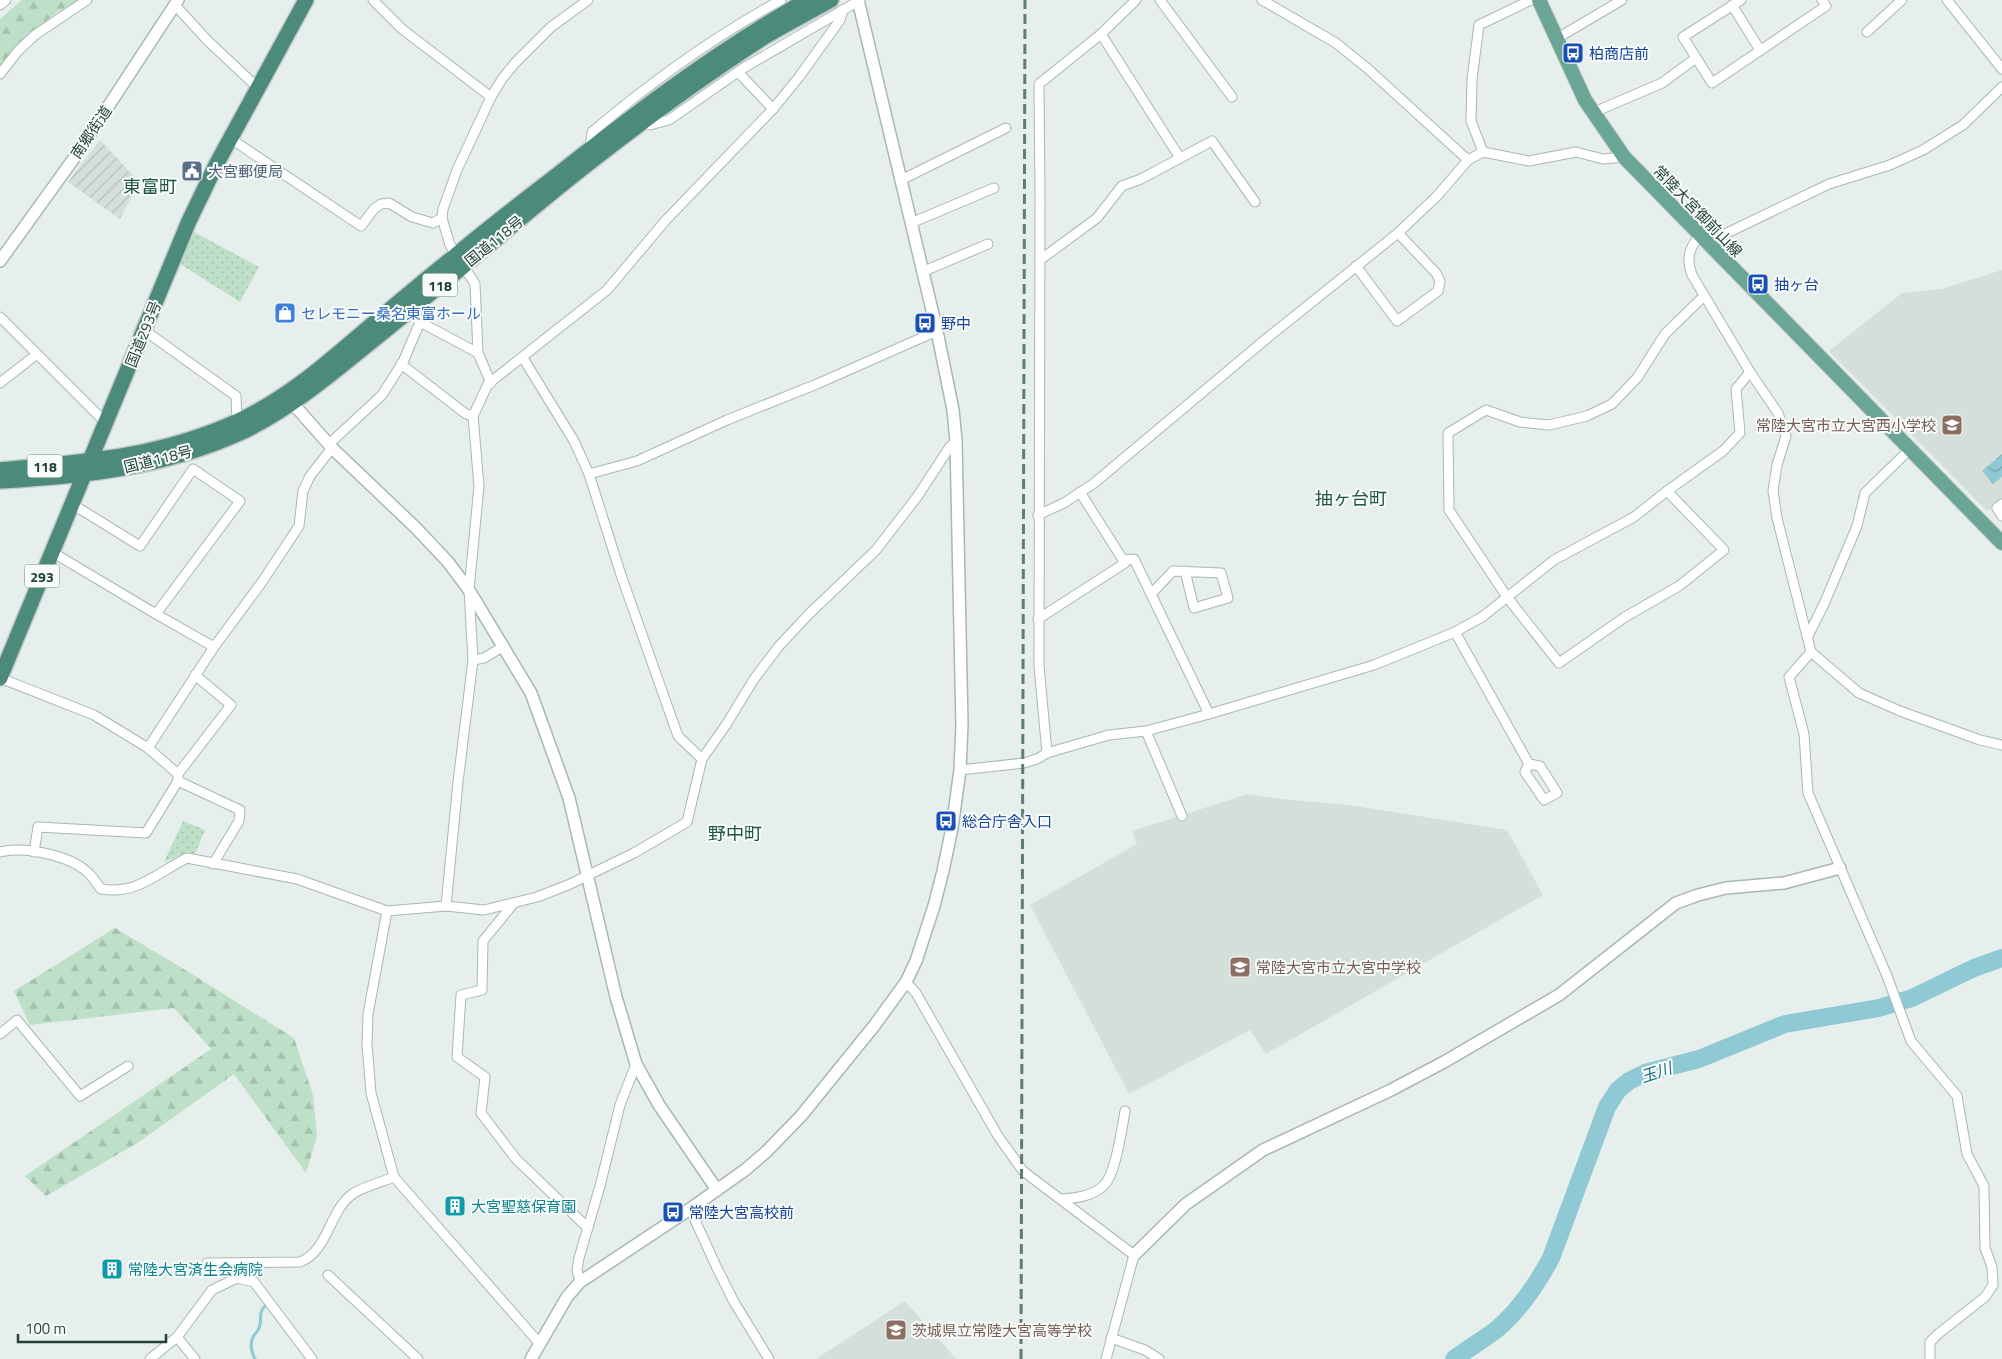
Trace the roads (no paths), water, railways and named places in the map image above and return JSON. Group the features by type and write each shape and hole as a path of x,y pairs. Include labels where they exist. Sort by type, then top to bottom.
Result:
{"highway":[{"name":"国道293号","path":"0,678 189,221 204,189 306,0"},
{"name":"国道118号","path":"0,481 88,468 178,444 289,399 342,350 807,0"},
{"name":"国道118号","path":"0,470 127,468 182,456 241,432 412,308 460,260 590,149 675,84 765,31 831,0"}],"main road":[{"name":"常陸大宮御前山線","path":"1539,0 1592,113 1624,157 1703,240 2002,543"}],"street":[{"path":"0,6 6,0"},
{"path":"0,74 18,51 35,35 87,0"},
{"path":"373,0 402,29 491,97"},
{"path":"491,383 478,353 475,284 450,245 442,218 449,189 491,97 515,62 551,27 588,0"},
{"path":"590,149 592,132 630,100 707,44 781,0"},
{"path":"531,1359 567,1297 580,1282 690,1209 752,1164 783,1135 874,1026 906,982 916,960 934,906 952,828 960,770 962,725 956,442 951,402 937,331 859,0 738,72 669,120 650,125 645,121"},
{"path":"1047,753 1038,666 1039,84 1102,34 1136,0"},
{"path":"1160,0 1232,98"},
{"path":"1262,0 1336,43 1367,68 1468,160"},
{"path":"1483,152 1471,121 1472,79 1479,25 1530,0"},
{"path":"1556,39 1622,0"},
{"path":"1741,0 1683,37 1712,83 1826,6 1822,0"},
{"path":"1867,32 1902,0"},
{"path":"1947,0 2002,69"},
{"path":"176,2 207,40 258,88"},
{"name":"南郷街道","path":"0,261 77,154 176,2"},
{"path":"1732,6 1760,50"},
{"path":"446,906 458,782 473,660 470,590 480,486 473,416 491,383 608,290 666,220 773,109 799,77 840,20 843,10"},
{"path":"1102,34 1180,158"},
{"path":"1592,113 1662,82 1696,58"},
{"path":"738,72 773,109"},
{"path":"2002,86 1963,125 1923,150 1890,165 1822,188 1727,233 1703,240 1691,246 1688,264 1704,296 1750,372 1778,413 1786,436 1777,465 1773,491 1777,518 1811,652 1859,693 1900,711 1980,740 2002,745"},
{"path":"901,180 1006,128"},
{"path":"231,139 362,226 374,209 381,204 389,203 412,217 433,223 442,218"},
{"path":"1040,260 1097,218 1122,186 1141,179 1212,141 1255,202"},
{"path":"1038,515 1064,503 1093,484 1398,233 1436,196 1468,160 1483,152 1529,161 1576,152 1602,159 1624,157"},
{"path":"911,223 994,188"},
{"path":"1356,266 1397,321 1438,291 1440,281 1436,273 1398,233"},
{"path":"922,272 988,244"},
{"path":"1667,491 1724,550 1679,586 1625,617 1559,663 1507,597 1449,510 1448,433 1486,410 1520,422 1549,425 1587,416 1612,404 1637,378 1664,334 1704,296"},
{"path":"412,308 420,322 478,353"},
{"path":"0,317 106,423"},
{"path":"148,748 214,646 262,582 298,526 302,491 310,476 331,446 382,395 402,364 420,322"},
{"path":"144,330 236,396 238,421"},
{"path":"589,474 637,461 700,434 727,420 817,384 937,331"},
{"path":"0,384 37,354"},
{"path":"522,358 574,441 589,474 621,575 678,736 702,759"},
{"path":"402,364 466,414 473,416"},
{"path":"960,770 1024,763 1037,759 1047,753 1109,735 1146,731 1209,714 1374,665 1455,632 1482,617 1554,560 1634,517 1723,451 1740,433 1736,389 1750,372"},
{"path":"289,399 331,446 416,528 448,562 470,590 531,693 569,798 616,997 636,1064 659,1105 717,1190"},
{"path":"0,852 26,849 68,860 86,871 101,889 113,891 140,885 187,858 297,879 387,911 446,906 484,910 545,894 634,853 687,822 702,759 726,725 754,679 779,646 809,614 876,550 917,497 949,448 956,442"},
{"path":"1808,636 1824,604 1857,526 1865,493 1910,449"},
{"path":"72,504 140,546 193,469 240,501 156,614"},
{"path":"1038,619 1125,563 1080,492"},
{"path":"2002,504 1996,508 2002,516"},
{"path":"52,552 214,646"},
{"path":"1123,560 1134,560 1209,714"},
{"path":"1151,594 1173,571 1185,571 1221,573 1228,598 1194,608 1185,571"},
{"path":"1455,632 1528,764"},
{"path":"473,660 484,658 504,646"},
{"path":"1811,652 1789,676 1804,734 1808,793 1887,976 1911,1041 1957,1096 1967,1154 1984,1186 1986,1248 1993,1285 1985,1297 1930,1342 1930,1359"},
{"path":"34,852 38,827 146,834 178,778 231,705 195,675"},
{"path":"0,678 94,715 148,748 178,778 240,810 239,821 213,864"},
{"path":"1146,731 1182,816"},
{"path":"1106,1359 1134,1255 1186,1204 1244,1162 1295,1133 1391,1090 1444,1062 1559,995 1676,903 1726,888 1784,883 1840,868"},
{"path":"514,903 483,941 482,990 461,995 457,1056 485,1078 481,1113 486,1121 516,1159 588,1228"},
{"path":"387,911 368,1014 366,1045 371,1093 394,1177 540,1344"},
{"path":"906,982 916,993 1011,1156 1023,1171 1134,1255"},
{"path":"0,1034 17,1020 80,1096 128,1066"},
{"path":"580,1282 577,1270 579,1258 620,1104 636,1064"},
{"path":"1062,1200 1086,1195 1101,1188 1106,1183 1112,1168 1126,1112"},
{"path":"207,1262 300,1262 308,1259 317,1250 336,1212 354,1193 394,1177"},
{"path":"690,1209 723,1280 769,1359"},
{"path":"328,1275 418,1359"},
{"path":"150,1359 177,1337 212,1290 237,1278 254,1282 312,1359"},
{"path":"177,1337 196,1359"},
{"path":"1111,1338 1145,1350 1159,1359"}],"water":[{"path":"2002,454 2002,477 1993,484 1982,471"}],"waterway":[{"name":"玉川","path":"1454,1359 1504,1323 1520,1306 1540,1278 1551,1258 1607,1107 1618,1090 1629,1081 1645,1073 1699,1059 1785,1024 1879,1008 1912,998 1974,968 2002,958"},
{"path":"255,1359 251,1341 259,1329 261,1313 266,1305"}],"railway":[{"path":"1021,1359 1025,0"}],"place":[{"name":"柏商店前","path":"1573,53"},
{"name":"大宮郵便局","path":"192,171"},
{"name":"抽ヶ台","path":"1758,284"},
{"name":"セレモニー桑名東富ホール","path":"285,313"},
{"name":"野中","path":"925,323"},
{"name":"常陸大宮市立大宮西小学校","path":"1952,425"},
{"name":"総合庁舎入口","path":"946,821"},
{"name":"常陸大宮市立大宮中学校","path":"1240,967"},
{"name":"大宮聖慈保育園","path":"455,1206"},
{"name":"常陸大宮高校前","path":"673,1212"},
{"name":"常陸大宮済生会病院","path":"112,1269"},
{"name":"茨城県立常陸大宮高等学校","path":"896,1330"}],"district":[{"name":"東富町","path":"150,186"},
{"name":"抽ヶ台町","path":"1351,498"},
{"name":"野中町","path":"735,833"}]}
